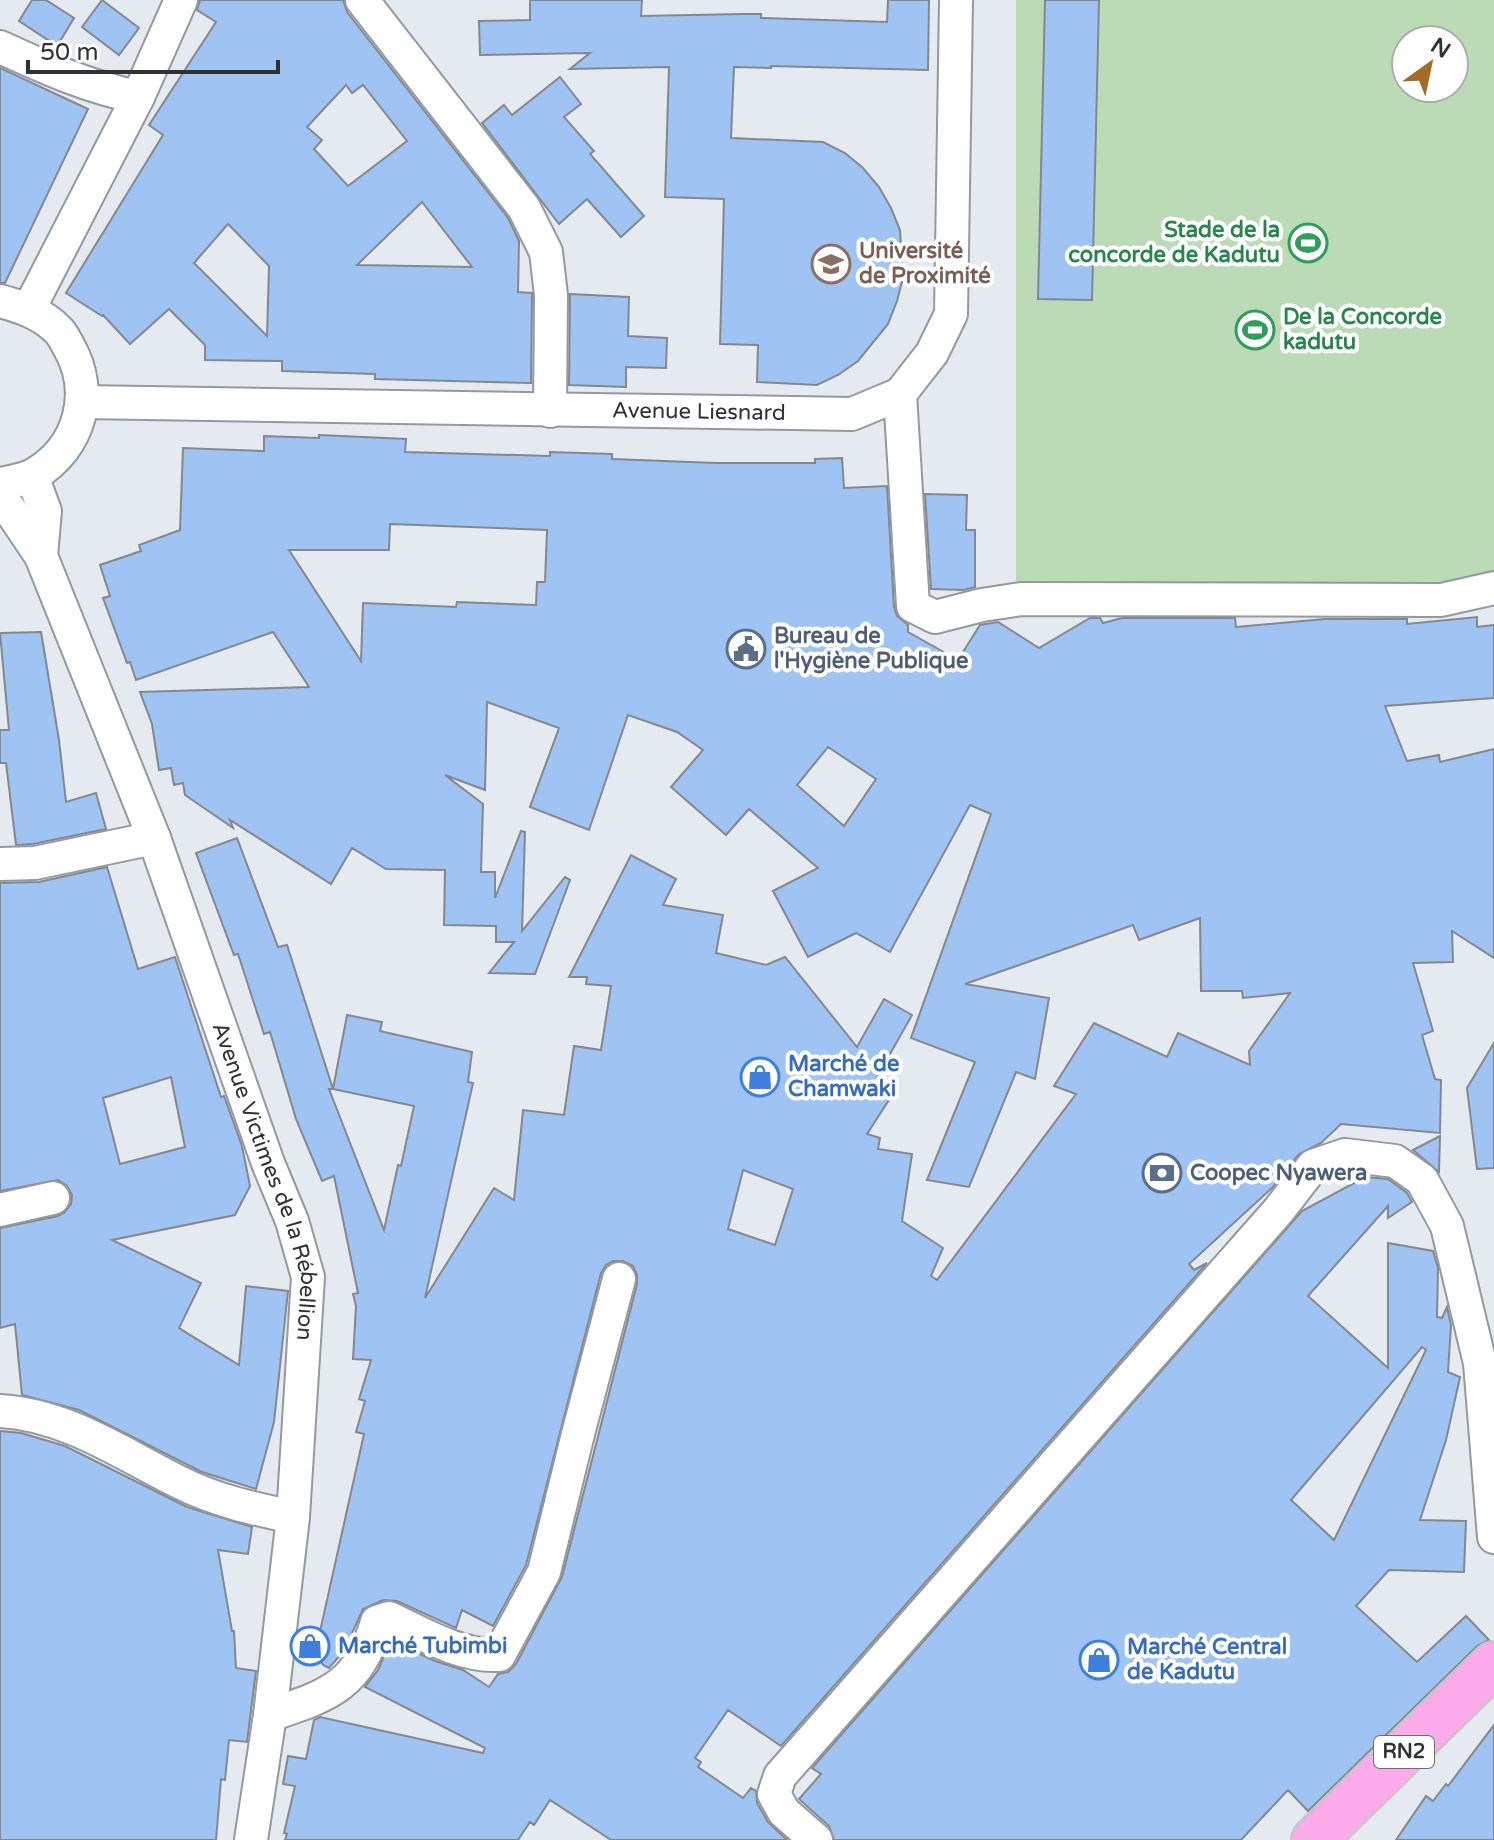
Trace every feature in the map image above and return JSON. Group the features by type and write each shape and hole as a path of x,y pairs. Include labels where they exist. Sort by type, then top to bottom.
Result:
{"highway":[{"name":"RN2","path":"1314,1840 1494,1664"}],"street":[{"path":"0,484 32,476 58,458 75,432 83,402 79,364 60,332 15,305 138,97 181,0"},
{"path":"362,0 524,208 546,252 551,295 550,411"},
{"name":"Avenue Liesnard","path":"83,402 852,414 900,394 932,353 951,314 956,0"},
{"path":"0,47 102,90 138,97"},
{"path":"900,394 913,606 935,617 1021,599 1441,600 1494,588"},
{"path":"32,476 45,511 41,556"},
{"path":"0,495 41,556"},
{"name":"Avenue Victimes de la Rébellion","path":"41,556 154,838 268,1163 292,1221 308,1277 293,1517 270,1715 251,1840"},
{"path":"0,864 35,863 154,838"},
{"path":"816,1840 784,1812 774,1794 780,1776 1269,1222 1313,1166 1345,1155 1395,1161 1422,1180 1447,1226 1480,1363 1494,1537"},
{"path":"0,1210 53,1198"},
{"path":"270,1715 323,1697 357,1670 377,1622 389,1618 449,1646 484,1656 499,1655 544,1572 619,1279"},
{"path":"0,1411 51,1419 87,1434 183,1484 228,1502 293,1517"}],"green space":[{"name":"De la Concorde kadutu","path":"1016,0 1494,0 1494,572 1427,586 1016,581"}],"building":[{"path":"32,0 46,0 74,18 57,46 19,21"},
{"path":"102,0 139,28 119,55 82,27"},
{"path":"200,0 343,0 347,12 508,218 519,241 518,292 532,293 531,383 375,379 375,374 282,371 282,361 205,360 205,345 169,309 130,344 103,315 66,293 163,135 149,125 216,22 197,10","holes":["346,85 352,93 363,85 407,141 348,186 314,149 322,140 307,127","422,202 472,267 357,265","228,224 269,266 267,336 194,263"]},
{"path":"530,0 642,0 641,16 761,14 761,18 887,22 888,0 929,0 928,70 734,67 731,138 823,142 845,153 863,168 891,208 900,230 903,278 888,324 858,361 817,385 757,382 758,345 720,344 724,199 665,197 669,67 570,69 590,53 480,55 479,21 530,20"},
{"path":"1045,0 1099,0 1092,300 1038,299"},
{"path":"0,68 88,109 5,283 0,283"},
{"path":"560,77 581,104 564,117 594,151 590,154 644,216 621,237 587,199 559,224 482,123 504,105 512,115"},
{"path":"570,294 629,297 628,336 667,338 666,368 626,367 626,387 569,385"},
{"path":"319,435 406,439 405,452 550,456 550,452 612,454 612,459 716,463 815,463 815,459 842,458 844,488 887,486 897,616 908,625 908,632 958,660 980,625 998,622 1039,648 1090,618 1100,618 1103,623 1122,618 1235,618 1236,627 1325,619 1407,619 1407,624 1477,617 1477,627 1494,625 1494,698 1385,706 1407,761 1439,755 1440,762 1494,749 1494,958 1452,931 1453,962 1413,963 1433,1031 1422,1035 1435,1079 1441,1080 1440,1133 1341,1124 1321,1143 1299,1154 1272,1188 1189,1264 1194,1270 1207,1263 781,1746 728,1710 695,1758 701,1762 698,1767 743,1798 751,1788 756,1791 757,1803 768,1822 787,1840 611,1840 550,1800 534,1825 530,1822 518,1840 285,1840 295,1786 283,1784 288,1756 306,1759 314,1720 320,1717 483,1753 485,1748 365,1687 378,1670 391,1640 435,1661 463,1670 489,1687 498,1674 508,1672 516,1664 562,1577 637,1275 633,1266 623,1261 613,1261 601,1273 526,1565 493,1626 462,1610 456,1628 397,1601 383,1600 363,1609 344,1651 329,1668 323,1665 317,1656 317,1645 364,1434 356,1432 365,1401 359,1399 371,1360 353,1359 356,1306 353,1294 358,1293 334,1176 322,1181 296,1119 270,1032 264,1034 238,954 234,955 196,853 237,838 278,947 287,945 333,1089 347,1015 382,1022 380,1031 472,1052 468,1082 473,1083 425,1298 494,1188 514,1200 523,1110 564,1115 574,1046 601,1050 611,986 586,984 587,977 569,977 631,855 676,879 663,905 723,915 716,953 766,965 785,957 857,1047 884,999 912,1015 877,1077 896,1089 867,1134 880,1138 878,1149 912,1154 902,1221 943,1248 931,1276 937,1280 1076,1094 1054,1086 1094,1023 1167,1057 1178,1033 1250,1065 1249,1051 1290,993 1243,998 1242,991 1201,991 1200,918 1139,940 1133,925 965,984 1049,998 1035,1079 1016,1072 969,1187 927,1180 975,1062 911,1038 991,814 970,805 890,952 856,933 808,957 773,891 818,868 749,809 726,835 671,787 703,750 677,732 628,715 589,830 530,807 559,728 487,702 485,790 445,775 483,804 481,872 495,872 495,898 521,831 525,832 522,931 565,877 570,880 535,974 489,973 514,942 496,942 496,926 444,925 445,870 386,869 352,848 331,884 230,820 233,828 185,795 183,783 174,785 171,768 159,770 152,724 140,692 309,687 273,632 136,680 103,598 110,596 100,565 141,551 139,545 180,530 183,448 264,451 264,436 319,438","holes":["390,524 547,530 545,582 537,582 536,605 457,602 456,607 363,603 361,661 289,550 389,550","828,747 876,779 844,826 797,785","329,1089 414,1106 401,1166 398,1165 384,1230","743,1170 793,1189 775,1245 728,1229"]},
{"path":"925,494 967,495 966,530 975,530 975,587 964,590 931,589"},
{"path":"41,632 66,802 96,793 106,829 16,845 6,763 0,763 0,730 9,730 0,633"},
{"path":"107,867 138,969 175,957 221,1097 224,1096 242,1146 250,1186 235,1215 112,1240 201,1283 179,1328 239,1365 246,1286 288,1291 274,1422 256,1489 202,1472 79,1410 22,1395 15,1324 0,1328 0,1228 58,1216 71,1204 72,1195 67,1186 58,1180 0,1191 0,883 39,882","holes":["171,1077 185,1147 120,1164 103,1098"]},
{"path":"1494,1043 1494,1168 1477,1169 1467,1088"},
{"path":"1440,1136 1439,1172 1413,1150"},
{"path":"1365,1177 1388,1179 1407,1193 1412,1202 1388,1218 1388,1206 1308,1296 1388,1368 1388,1243 1433,1251 1438,1268 1437,1317 1442,1318 1447,1307 1451,1325 1448,1372 1460,1377 1446,1440 1420,1520 1466,1521 1464,1572 1389,1570 1356,1606 1417,1662 1466,1616 1489,1640 1477,1646 1308,1811 1288,1790 1241,1840 834,1840 829,1826 799,1799 821,1774 812,1768 1302,1211","holes":["1422,1347 1426,1350 1334,1540 1291,1500"]},
{"path":"0,1431 21,1433 65,1446 187,1507 252,1527 248,1554 218,1550 234,1631 236,1668 256,1671 247,1742 229,1740 225,1780 221,1779 216,1840 0,1840"},
{"path":"1494,1725 1494,1840 1396,1840 1426,1796 1433,1801 1446,1784 1448,1786"}],"place":[{"name":"Stade de la concorde de Kadutu","path":"1308,243"},
{"name":"Université de Proximité","path":"831,264"},
{"name":"De la Concorde kadutu","path":"1255,330"},
{"name":"Bureau de l'Hygiène Publique","path":"746,649"},
{"name":"Marché de Chamwaki","path":"760,1077"},
{"name":"Coopec Nyawera","path":"1162,1173"},
{"name":"Marché Tubimbi","path":"310,1646"},
{"name":"Marché Central de Kadutu","path":"1099,1660"}]}
